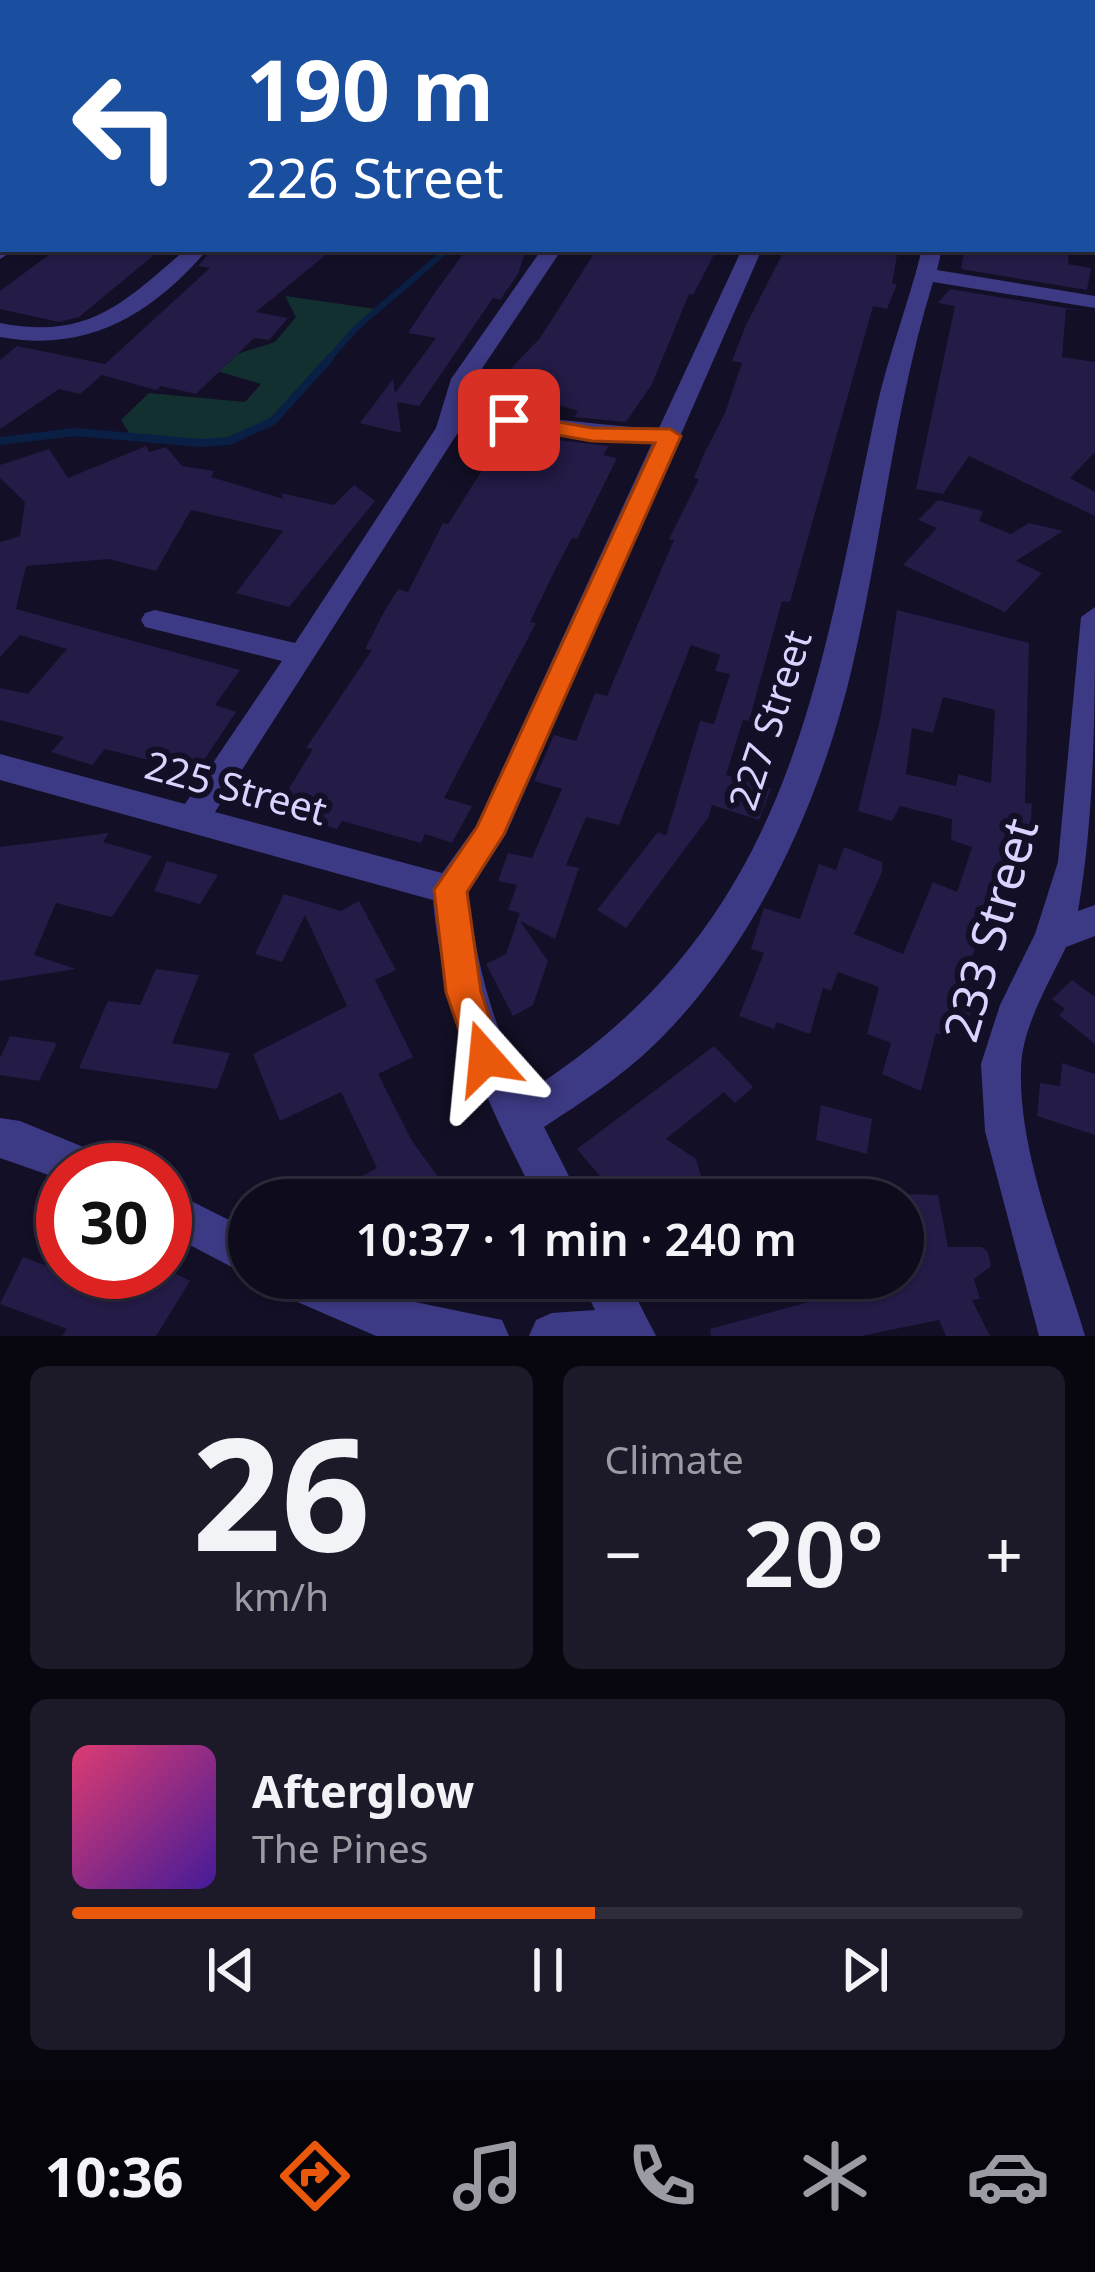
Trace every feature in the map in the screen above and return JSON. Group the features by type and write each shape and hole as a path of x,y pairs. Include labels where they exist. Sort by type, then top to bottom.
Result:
{"street":[{"path":"4,335 47,338 94,331 118,317 194,252"},
{"path":"192,820 448,428 463,379 550,252"},
{"path":"549,1179 485,1058 464,992 450,890 489,834 751,252"},
{"path":"929,262 1095,302"},
{"name":"227 Street","path":"518,1121 598,1070 647,1026 687,978 779,836 808,769 856,581 904,343 929,262"},
{"path":"448,428 509,420 592,434 670,436"},
{"name":"233 Street","path":"1062,1336 1005,1131 1001,1064 1019,1005 1053,935 1075,862 1095,617"},
{"path":"155,620 302,656"},
{"name":"225 Street","path":"0,767 450,890"},
{"path":"1053,935 1095,920"},
{"path":"0,1138 36,1148"},
{"path":"192,1223 228,1243"},
{"path":"338,1299 368,1314 443,1333 486,1336"},
{"path":"551,1336 632,1333 613,1299"}],"green space":[{"path":"285,296 376,309 285,410 264,426 213,442 129,433 121,420 149,393 245,402 261,384 186,362 185,355 228,364 237,354 275,342 296,317"}],"building":[{"path":"53,252 157,252 79,317 59,322 0,309 0,291"},
{"path":"210,252 329,252 256,312 288,318 269,340 254,338 196,394 161,386 156,390 102,375 80,394 59,389 0,429 0,360 17,346 105,364 210,268 198,266"},
{"path":"465,252 525,252 518,274 500,300 493,298 419,406 397,402 401,433 360,423 393,379 395,393 436,338 408,333"},
{"path":"595,252 715,252 693,295 689,294 652,384 626,422 574,417 578,411 495,385 540,338"},
{"path":"783,252 897,252 892,284 897,284 887,309 873,306 790,602 782,601 749,721 743,720 726,775 771,788 759,820 712,805 708,818 626,928 597,910 658,832 666,836 700,721 714,724 730,674 715,671 720,655 691,645 619,825 586,817 566,865 579,868 555,939 520,921 548,961 533,1005 513,1016 486,964 506,954 520,913 508,910 517,885 498,881 508,853 532,858 562,789 534,781 554,735 576,741 595,693 607,696 674,540 669,539 699,479 694,478 703,456 725,413 742,363 732,361"},
{"path":"964,252 1069,252 1068,264 1091,268 1087,290 961,269"},
{"path":"950,289 1084,311 1066,309 1062,357 1095,362 1095,452 1070,478 1095,492 1095,516 969,456 943,494 916,489 955,306 938,303"},
{"path":"557,440 609,446 603,455 617,458 577,539 572,538 555,570 530,622 536,623 444,798 472,806 452,843 425,834 421,843 342,821 337,829 295,816 305,803 284,797 313,749 306,748 372,650 365,649 398,589 408,592 443,523 448,524 488,461 534,470"},
{"path":"146,446 149,452 166,447 182,466 214,471 211,477 284,499 281,493 334,505 354,485 375,501 289,607 236,593 283,531 191,510 156,571 109,559 26,566 16,609 240,670 215,705 236,712 196,772 105,749 92,765 51,752 64,737 0,720 0,688 28,694 67,649 20,635 0,657 0,542 20,536 25,502 0,478 0,465 49,449 68,478"},
{"path":"938,500 983,511 979,521 1011,534 1029,523 1063,531 1016,561 1042,573 1005,612 903,565 937,528 918,520"},
{"path":"897,610 1029,643 1025,803 1032,804 1030,837 1017,834 962,984 979,992 968,1019 954,1012 947,1037 936,1033 921,1091 882,1074 891,1043 867,1034 879,987 838,972 831,991 823,988 810,1034 777,1022 774,1029 739,1016 764,953 751,949 764,908 800,919 819,864 836,870 844,847 882,862 882,872 854,934 903,954 933,882 957,892 972,847 951,840 952,819 900,806 892,821 858,811 881,715","holes":["943,697 995,710 991,783 958,774 956,786 906,774 912,728 933,733"]},
{"path":"109,833 103,842 152,856 112,917 56,903 34,955 76,969 0,981 0,847"},
{"path":"167,861 218,875 200,904 154,891"},
{"path":"284,894 341,911 359,901 396,970 375,980 413,1057 378,1074 412,1141 440,1179 359,1179 377,1168 341,1092 280,1121 253,1054 347,1006 305,915 282,962 255,954"},
{"path":"156,969 199,975 172,1043 230,1053 217,1089 79,1068 108,1001 140,1005"},
{"path":"1072,980 1095,997 1095,1044 1059,1015 1065,1009 1052,999"},
{"path":"10,1036 57,1043 39,1081 0,1075 0,1058"},
{"path":"714,1046 753,1087 735,1103 724,1092 666,1139 696,1159 701,1176 696,1179 603,1179 577,1149"},
{"path":"1062,1063 1095,1074 1095,1135 1037,1116 1040,1083 1060,1086"},
{"path":"821,1105 872,1119 867,1154 816,1140"},
{"path":"924,1195 938,1195 948,1247 982,1247 988,1252 991,1266 974,1279 980,1299 972,1300 990,1336 946,1336 939,1320 861,1336 711,1336 710,1329 819,1299 924,1299"},
{"path":"23,1257 36,1262 36,1299 179,1299 156,1336 62,1336 67,1329 0,1304"}],"waterway":[{"path":"327,361 357,327 444,252"},
{"path":"0,441 75,432 201,443 229,441 273,421 330,358"}],"route":[{"path":"485,1058 464,992 450,890 489,834 670,436 611,436 509,420"}]}
